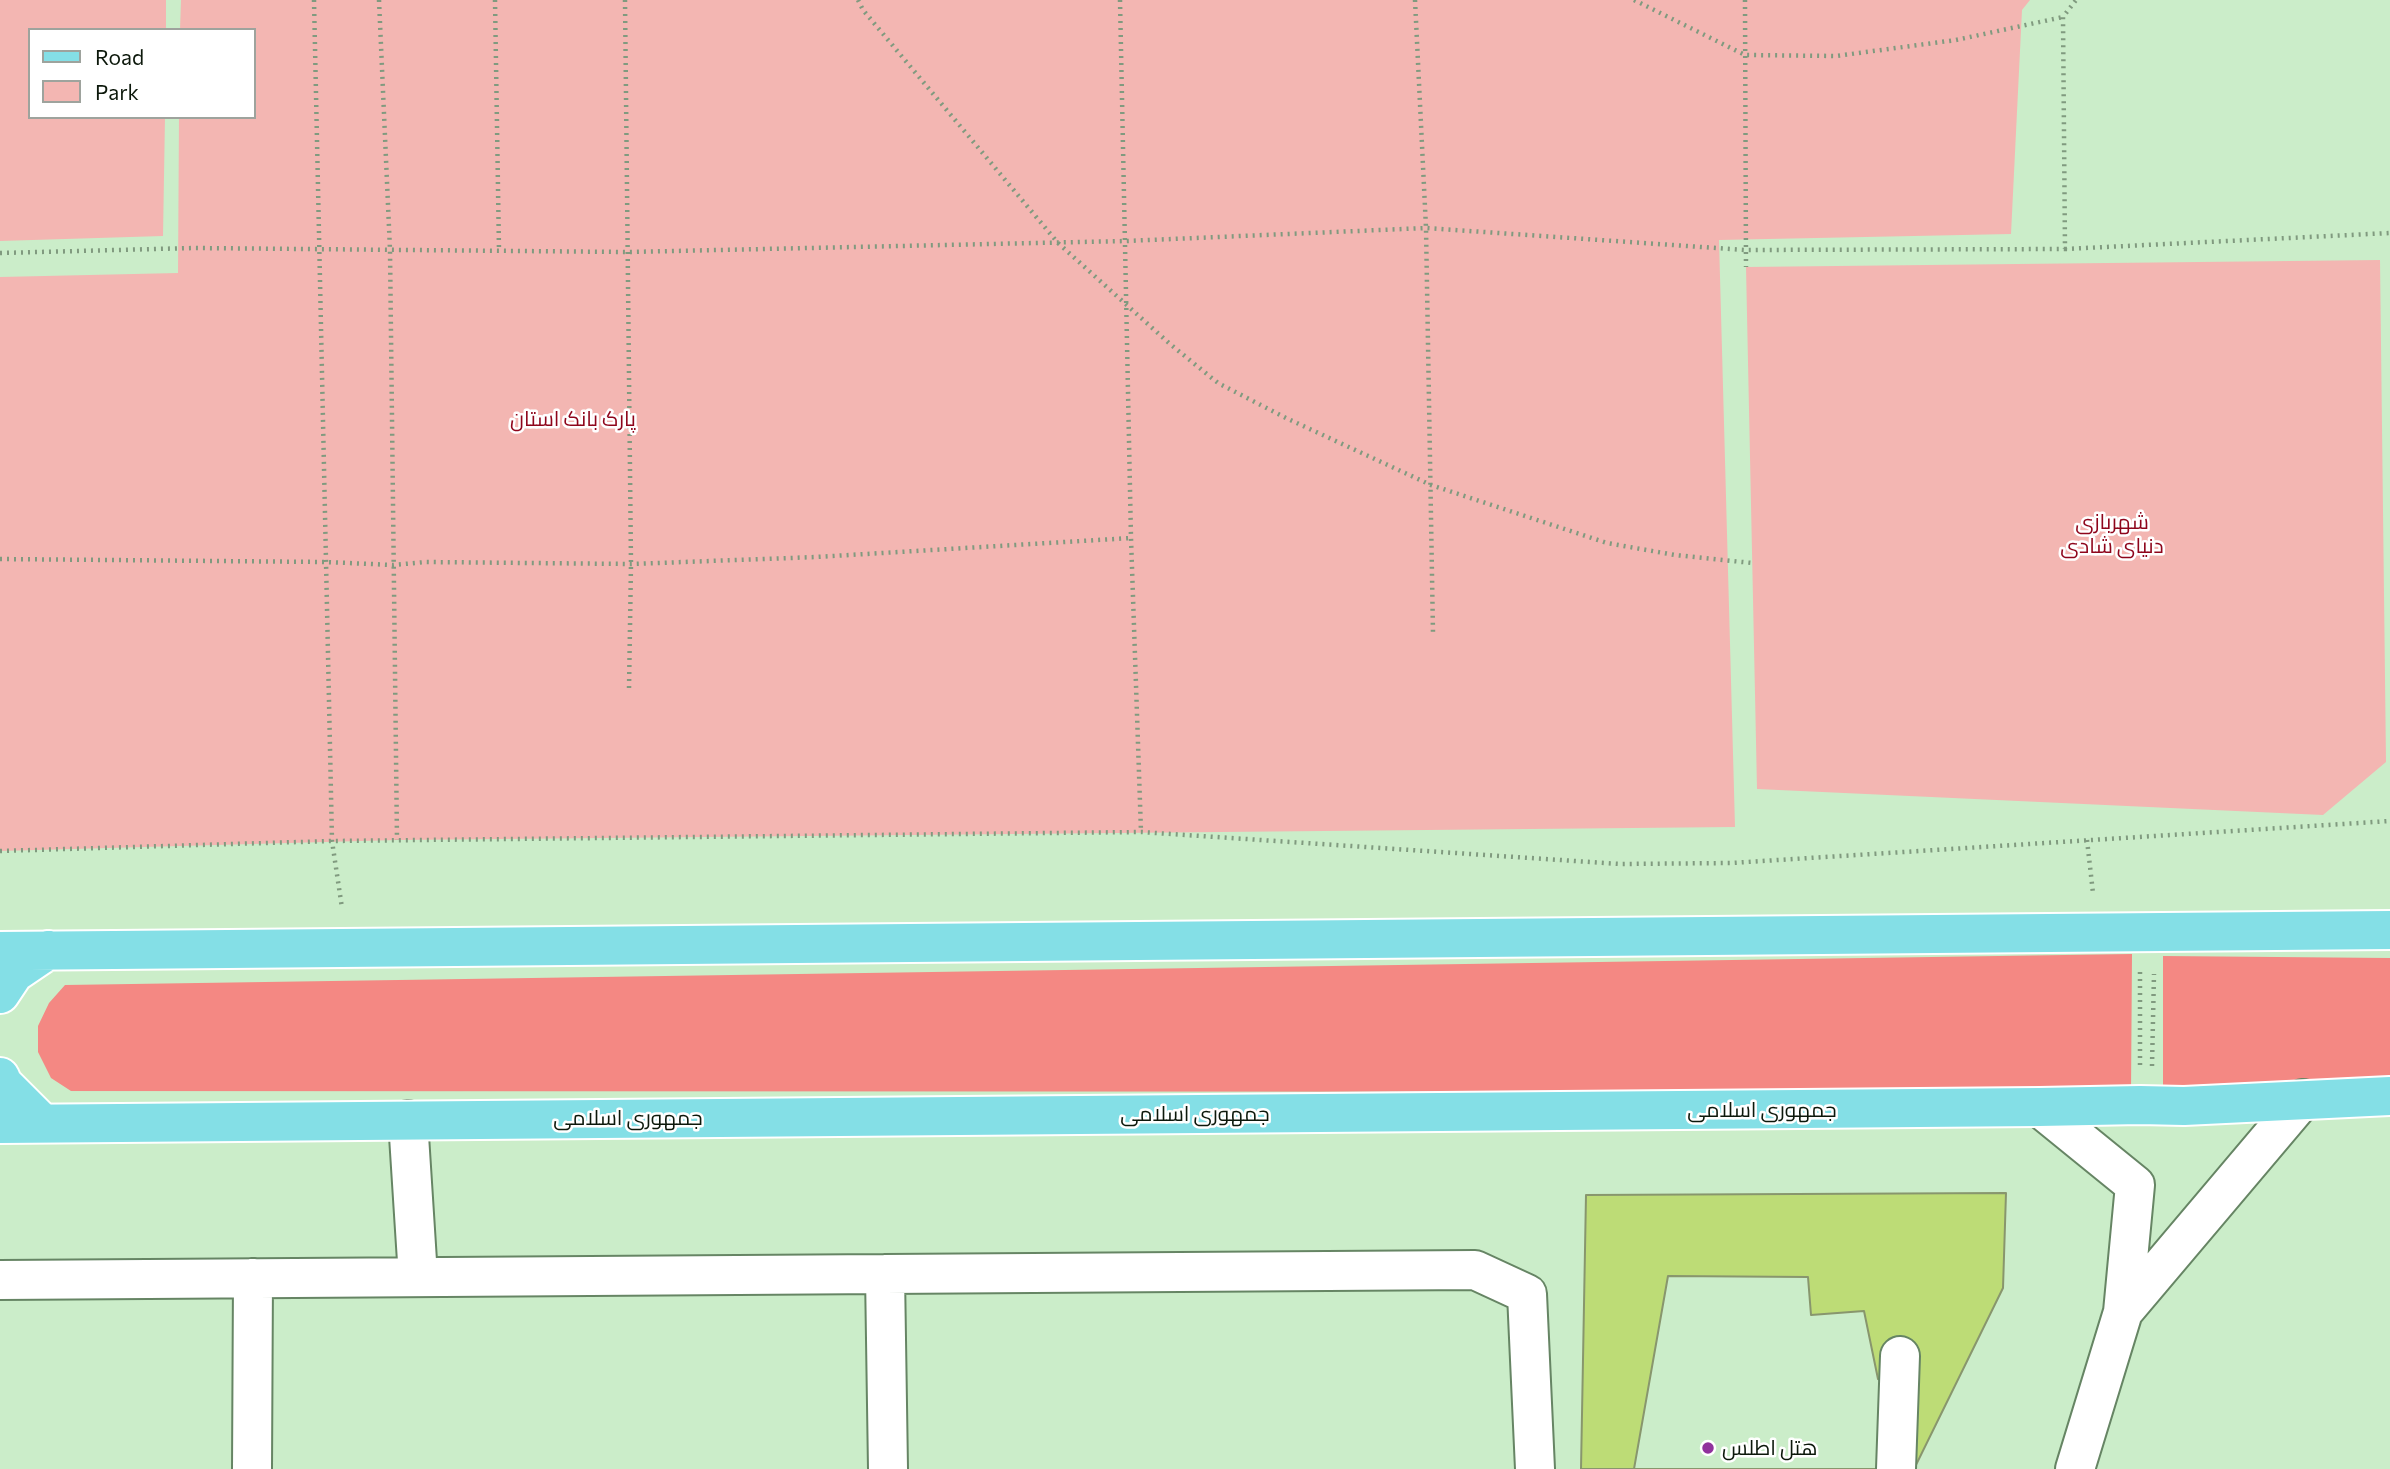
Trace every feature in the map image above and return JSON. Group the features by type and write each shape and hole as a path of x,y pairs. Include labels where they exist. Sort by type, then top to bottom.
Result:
{"main road":[{"path":"0,951 2390,930"},
{"path":"0,994 14,973 48,950"},
{"path":"0,1077 3,1084 41,1123"},
{"name":"جمهوری اسلامی","path":"0,1124 2184,1106 2303,1098 2390,1096"}],"street":[{"path":"2123,1312 2303,1098"},
{"path":"2039,1107 2136,1185 2123,1312 2075,1469"},
{"path":"408,1120 418,1277"},
{"path":"0,1280 1475,1270 1527,1294 1535,1469"},
{"path":"885,1274 888,1469"},
{"path":"252,1469 253,1278"},
{"path":"1896,1469 1900,1356"}],"path":[{"path":"314,0 332,842 348,947"},
{"path":"379,0 390,250 397,841"},
{"path":"495,0 499,251"},
{"path":"625,0 631,564 629,689"},
{"path":"858,0 863,10 925,86 1058,243 1170,344 1218,383 1286,418 1431,485 1607,543 1675,555 1752,563"},
{"path":"1120,0 1130,538 1141,832"},
{"path":"1415,0 1426,228 1433,633"},
{"path":"1634,0 1745,55 1836,55 1956,40 2063,17"},
{"path":"1745,0 1745,267"},
{"path":"2065,249 2063,17 2076,0"},
{"path":"0,253 194,248 628,252 1126,241 1426,228 1745,250 2065,249 2390,233"},
{"path":"0,559 393,565 426,562 631,564 816,557 1130,538"},
{"path":"0,851 332,842 1141,832 1620,864 1731,863 2390,821"},
{"path":"2087,840 2098,932"},
{"path":"2145,1105 2148,932"},
{"path":"2145,1105 2148,932"}],"green space":[{"path":"0,0 166,0 166,28 28,28 28,119 165,119 163,236 0,241"},
{"name":"پارک بانک استان","path":"181,0 2030,0 2022,10 2011,234 1719,240 1735,827 397,840 0,851 0,277 178,273 179,119 256,119 256,28 180,28"},
{"name":"شهربازی دنیای شادی","path":"2380,260 2386,762 2323,815 1757,789 1746,267"}],"shaded area":[{"path":"2132,954 2131,1092 71,1091 51,1078 38,1052 38,1026 49,1003 65,985"},
{"path":"2163,956 2390,958 2390,1086 2163,1092"}],"building":[{"name":"هتل اطلس","path":"2006,1193 2003,1288 1914,1469 1581,1469 1586,1195"},
{"path":"1668,1276 1808,1277 1811,1315 1864,1311 1878,1379 1899,1387 1891,1469 1634,1469"}],"place":[{"name":"هتل اطلس","path":"1708,1448"}]}
